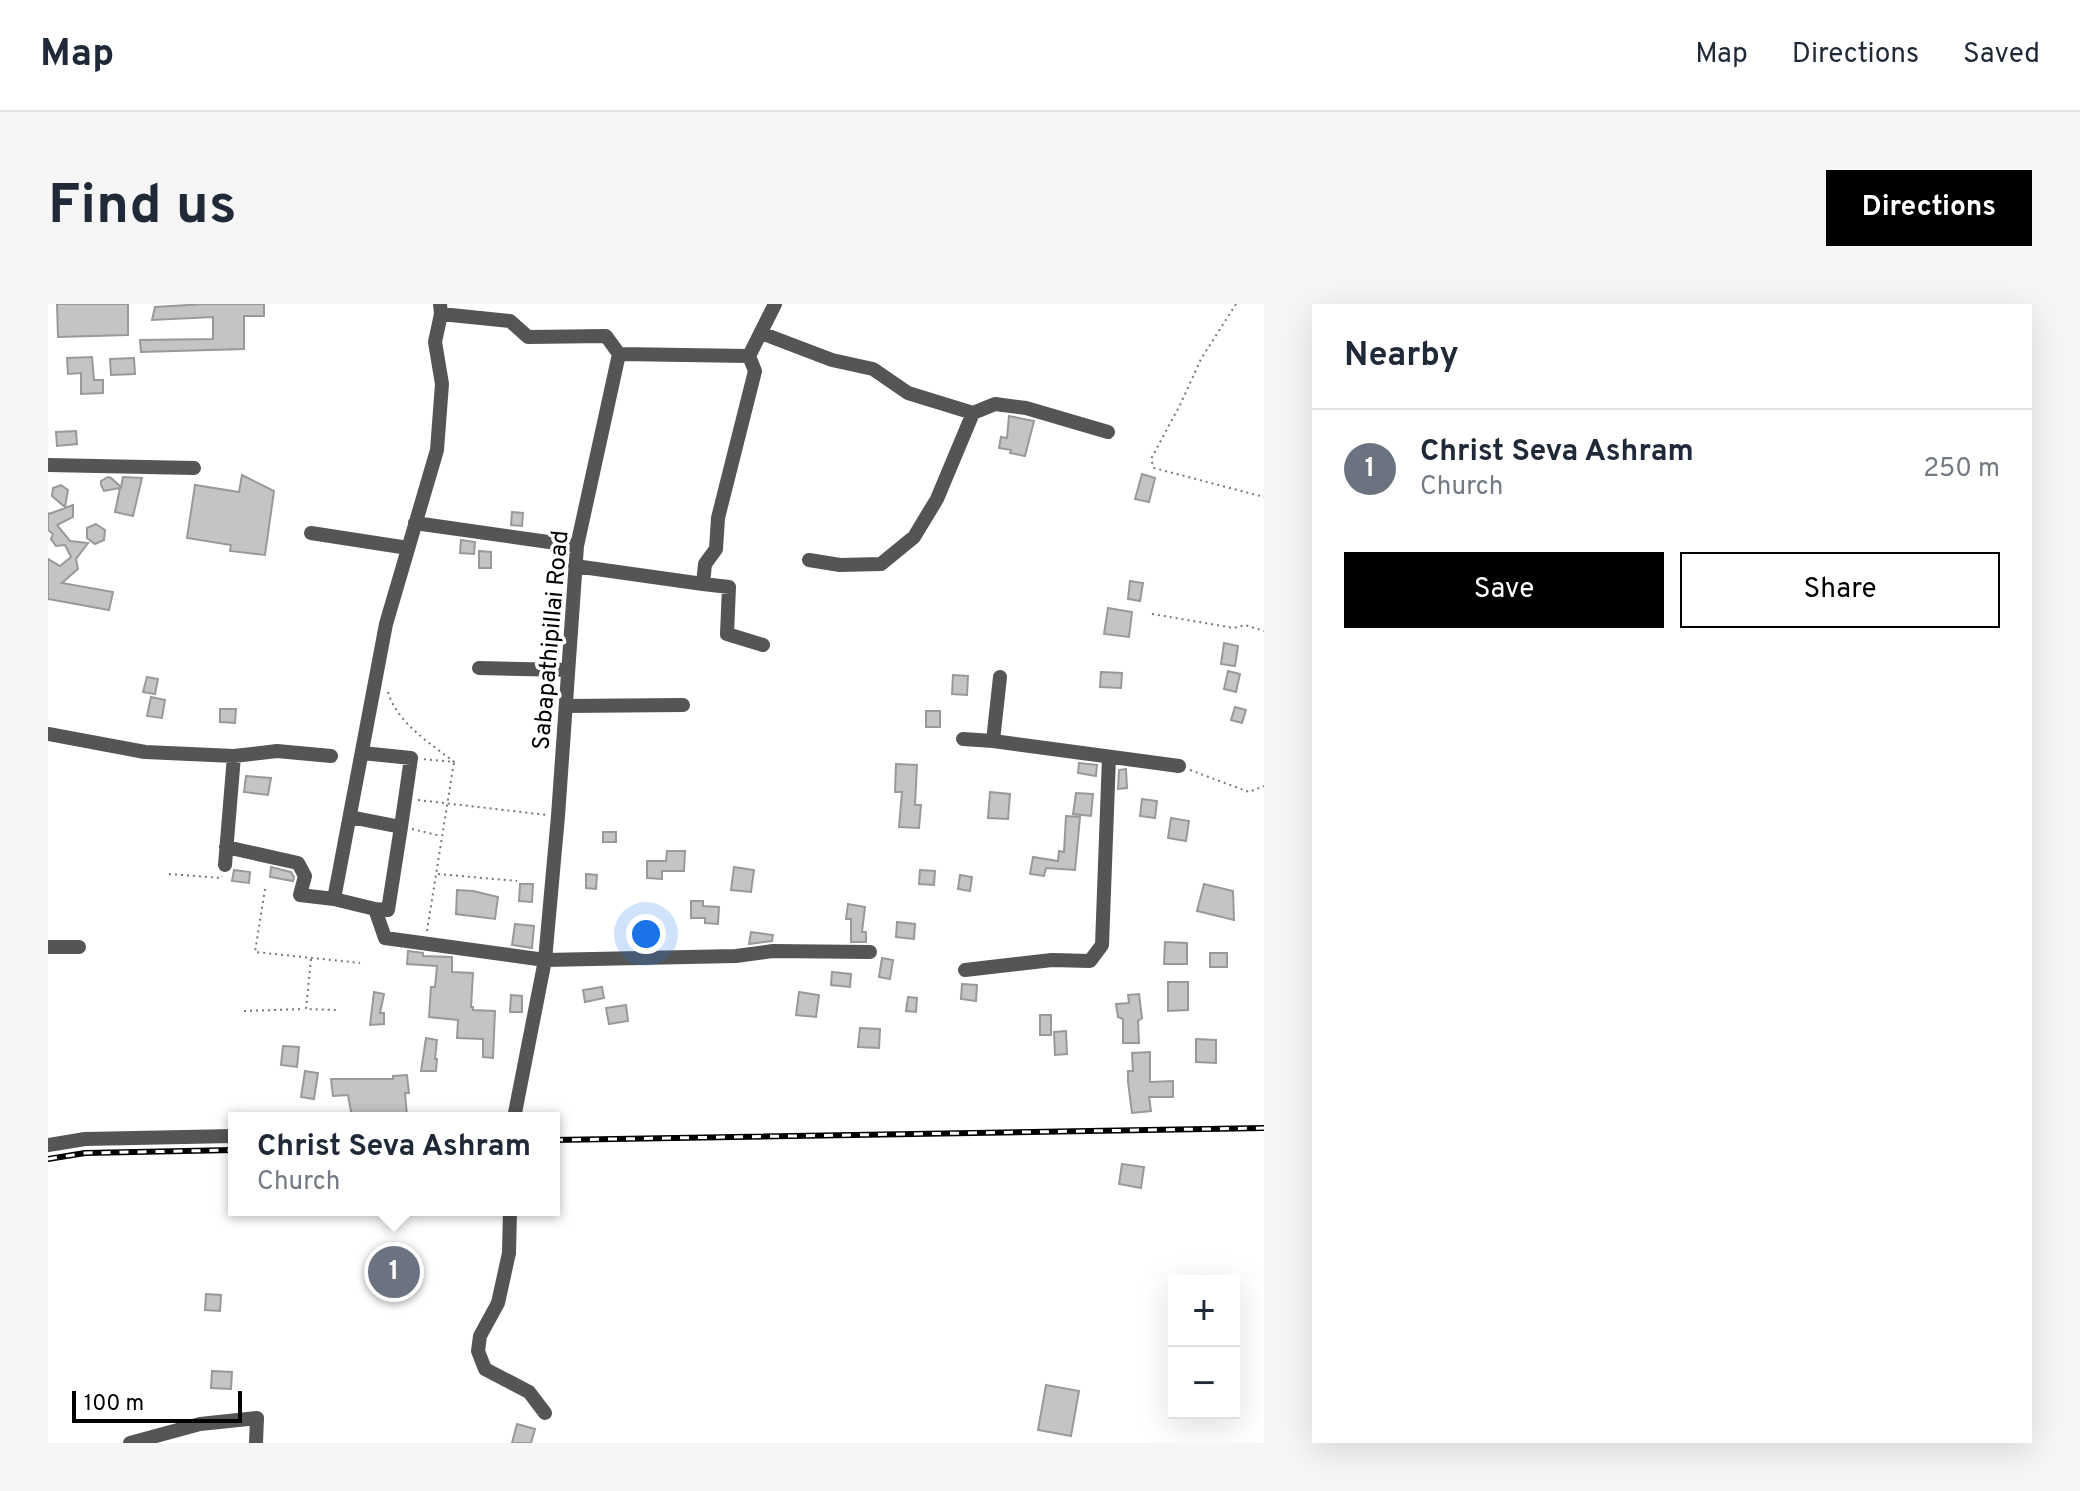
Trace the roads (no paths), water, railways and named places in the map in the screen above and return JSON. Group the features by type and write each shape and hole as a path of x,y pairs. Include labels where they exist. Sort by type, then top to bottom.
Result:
{"street":[{"path":"703,584 705,564 716,549 718,518 755,371 749,356 775,304"},
{"path":"334,899 386,624 437,450 442,384 435,342 441,309 510,321 528,337 606,336 619,354 749,356"},
{"path":"761,333 832,360 873,369 908,393 973,413 995,404 1026,408 1108,432"},
{"name":"Sabapathipillai Road","path":"515,1112 545,960 577,546 619,354"},
{"path":"809,560 840,565 881,564 914,537 937,499 973,413"},
{"path":"48,465 194,468"},
{"path":"415,523 577,546"},
{"path":"311,533 408,548"},
{"path":"575,566 729,587 727,634 763,645"},
{"path":"479,668 568,670"},
{"path":"993,741 1000,677"},
{"path":"566,706 683,705"},
{"path":"48,734 145,752 234,756 277,751 331,756"},
{"path":"963,739 1179,766"},
{"path":"226,847 298,863 305,876 300,895 388,910 411,758 362,753"},
{"path":"225,865 234,756"},
{"path":"965,970 1052,960 1090,961 1102,945 1109,757"},
{"path":"350,817 401,827"},
{"path":"375,909 385,938 545,960 736,956 773,951 870,952"},
{"path":"48,947 79,947"},
{"path":"48,1145 85,1139 228,1136"},
{"path":"510,1216 509,1253 498,1303 480,1336 478,1351 485,1369 529,1392 545,1413"},
{"path":"130,1443 200,1424 257,1418 256,1443"}],"railway":[{"path":"560,1140 1264,1128"},
{"path":"48,1159 85,1153 228,1150"}],"place":[{"name":"Christ Seva Ashram","path":"394,1272"}]}
